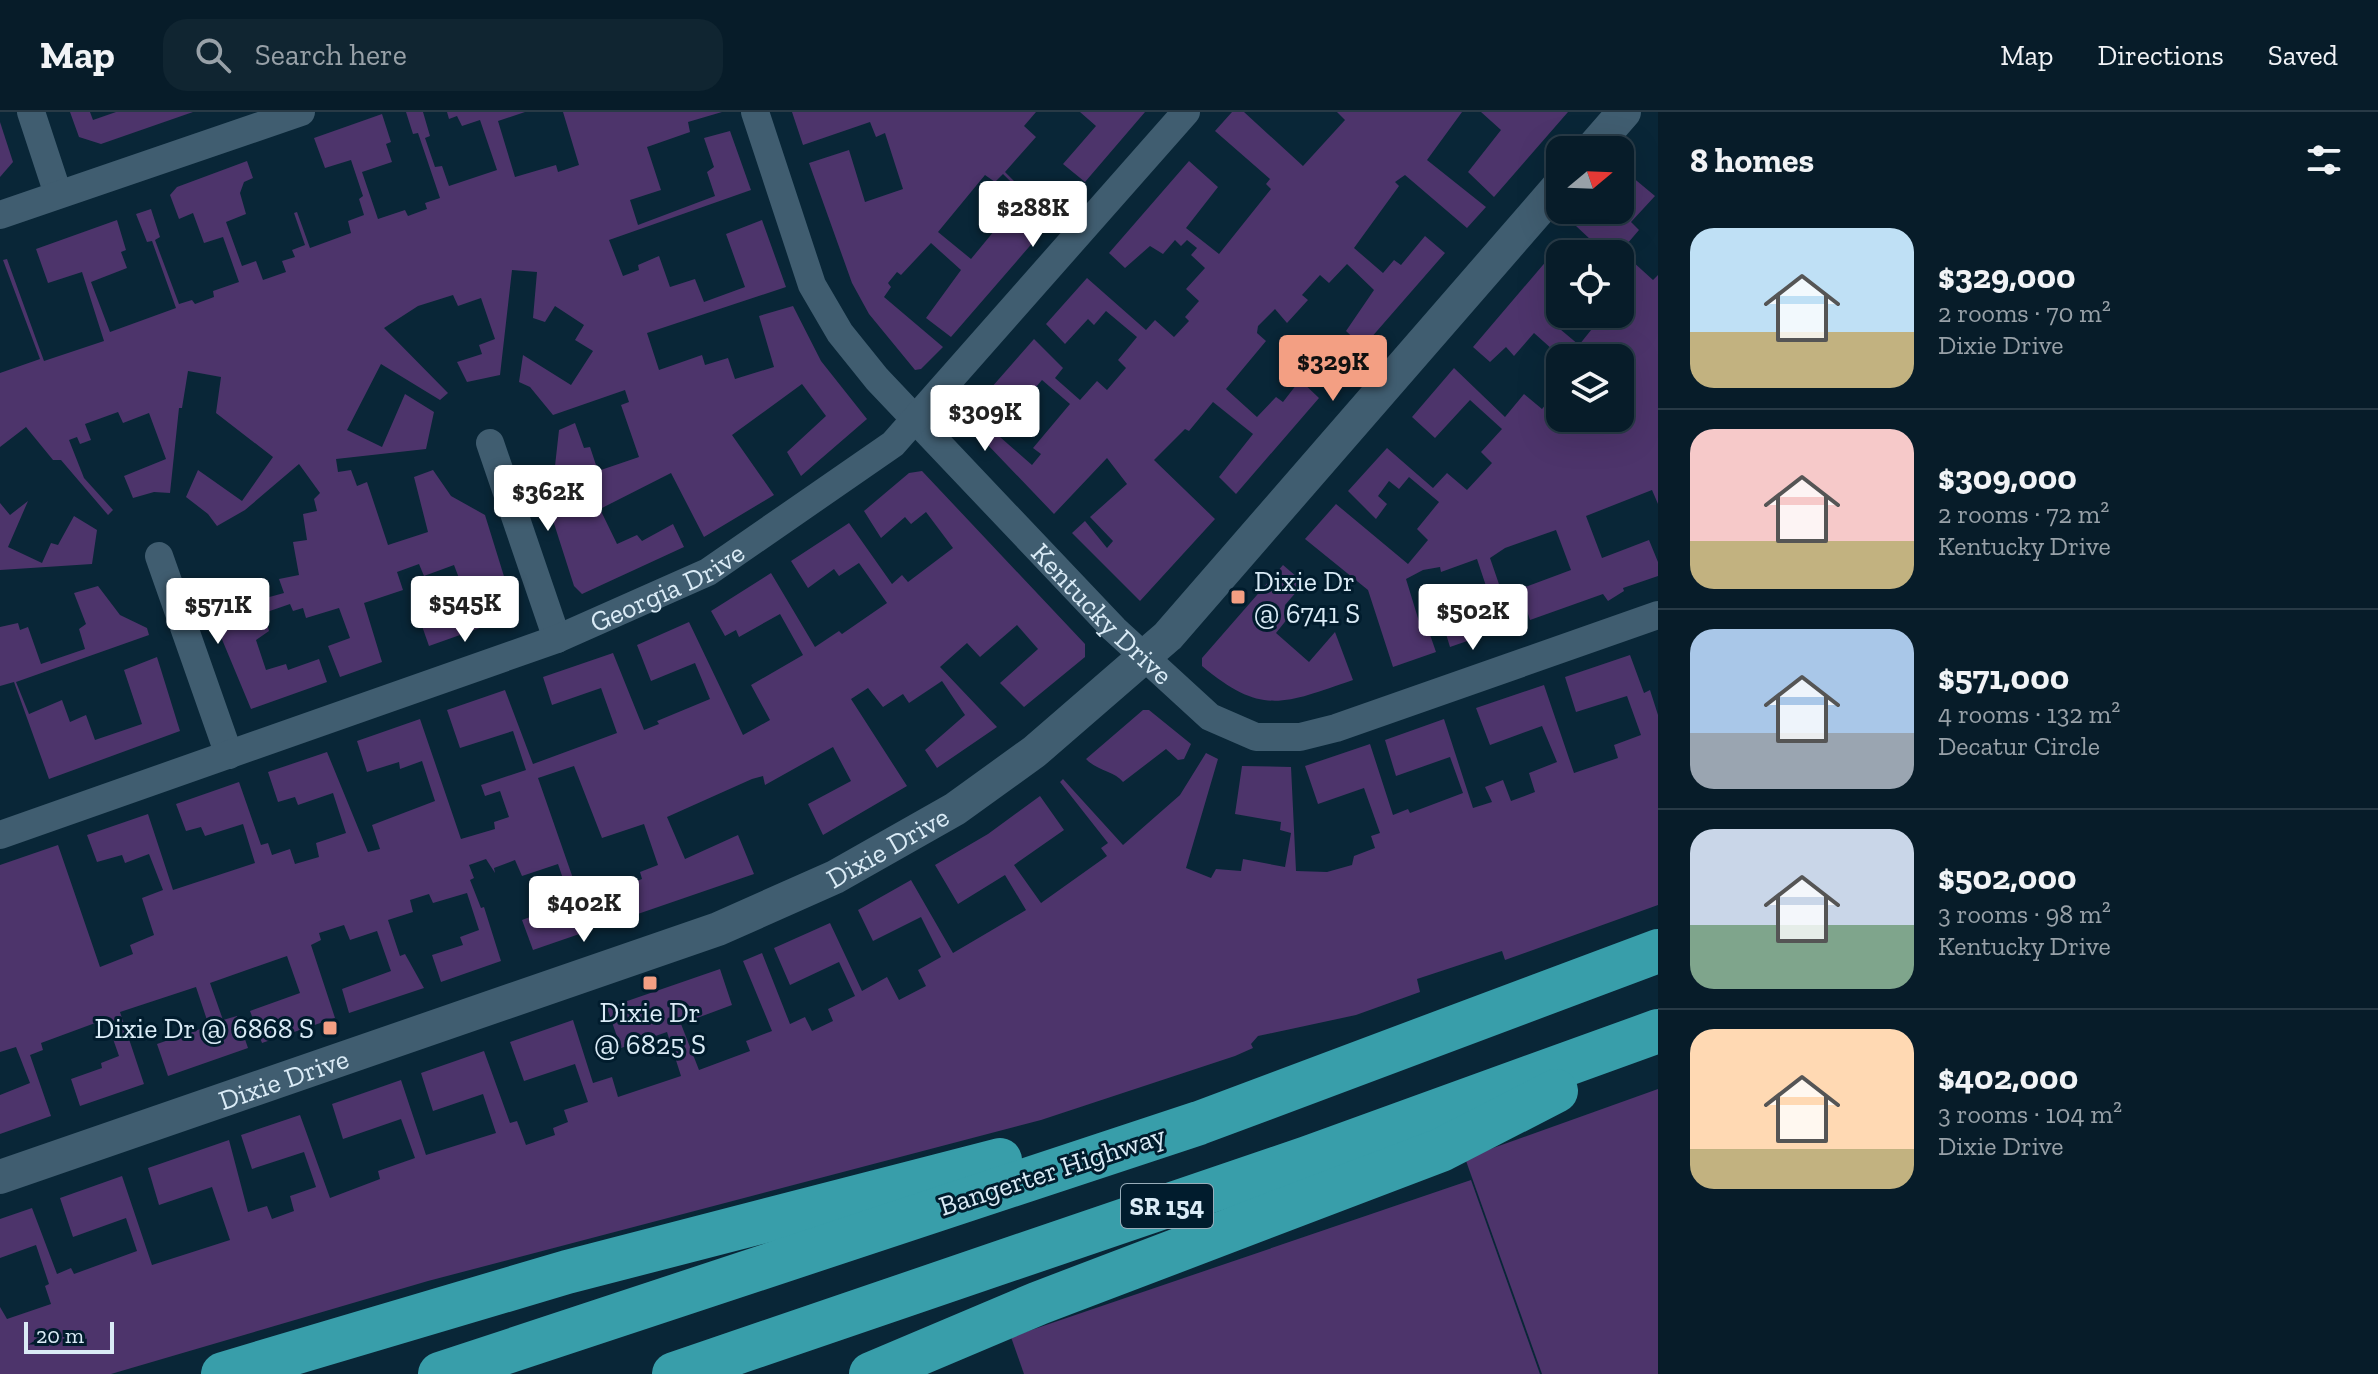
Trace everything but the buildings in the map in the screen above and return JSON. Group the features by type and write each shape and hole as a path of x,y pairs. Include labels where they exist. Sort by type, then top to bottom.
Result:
{"highway":[{"name":"Bangerter Highway","path":"440,1374 794,1254 1199,1123 1658,951"},
{"path":"871,1374 1039,1303 1441,1150 1560,1089 1651,1034"},
{"name":"SR 154","path":"674,1374 1307,1158 1651,1034"},
{"path":"223,1374 567,1272 888,1187 1047,1149 1199,1123"}],"street":[{"path":"31,112 58,194"},
{"path":"0,215 301,112"},
{"name":"Kentucky Drive","path":"755,112 812,285 822,306 858,359 1145,659 1210,717 1256,737 1300,737 1336,728 1658,615"},
{"name":"Georgia Drive","path":"0,835 557,639 708,572 893,444 1186,112"},
{"path":"1603,136 1624,112"},
{"name":"Dixie Drive","path":"0,1177 704,934 793,897 955,809 1034,752 1145,659 1270,520 1546,201"},
{"path":"490,443 557,639"},
{"path":"159,556 229,755"}],"shaded area":[{"path":"70,112 90,112 93,120 116,112 193,112 101,144 79,137"},
{"path":"406,112 423,112 430,136 425,138 435,167 442,166 449,186 497,170 480,120 462,126 457,116 449,119 447,112 525,112 498,121 515,177 556,165 558,172 579,165 563,112 722,112 688,122 690,132 647,147 661,190 630,200 638,225 715,196 707,172 714,167 704,138 730,131 751,190 609,240 623,276 639,270 638,265 659,256 670,287 695,279 704,302 745,287 726,234 762,220 786,287 647,333 659,370 702,355 705,365 728,358 735,379 774,367 759,316 793,306 821,361 867,419 801,476 787,452 826,416 802,384 732,435 774,495 704,537 671,473 600,509 617,544 637,535 642,541 673,524 684,547 582,594 574,586 550,511 559,430 575,423 584,448 590,447 598,471 639,457 621,405 629,402 625,390 553,415 530,387 519,382 523,355 571,385 593,351 575,340 584,325 555,306 545,322 533,318 537,272 512,270 500,375 467,382 457,362 482,354 479,345 495,339 481,298 458,306 453,295 418,306 384,328 448,393 440,400 381,364 347,430 382,447 405,394 434,412 426,449 336,459 338,472 351,470 357,486 367,482 388,545 428,532 414,477 433,470 451,496 485,515 516,615 429,646 422,626 470,607 454,565 424,576 419,564 397,572 403,590 364,603 382,662 340,677 328,646 350,638 339,608 306,618 303,608 293,611 290,604 264,613 269,631 256,640 266,670 286,664 288,670 319,659 327,682 251,709 211,613 284,593 279,579 299,575 293,542 307,540 303,514 317,511 314,499 320,493 299,464 245,510 217,526 208,514 186,497 198,470 242,501 273,457 216,413 221,377 188,371 182,408 179,408 170,493 154,492 133,498 124,476 166,459 149,413 123,423 118,412 85,424 91,440 80,444 77,437 69,440 84,478 113,510 108,515 61,460 53,460 26,427 0,447 0,373 40,359 3,260 7,259 44,361 104,341 82,272 48,283 36,249 117,220 126,250 121,252 127,268 91,282 110,332 176,308 152,241 147,242 136,214 151,209 160,237 155,240 179,304 192,300 195,304 214,297 213,291 239,282 223,237 204,243 193,213 179,219 170,195 177,187 247,161 253,178 244,182 240,193 246,214 226,222 242,266 256,261 263,280 286,272 282,261 295,257 292,250 305,245 294,213 297,212 310,248 351,233 348,221 364,215 359,199 363,196 351,160 325,168 314,138 382,114 391,142 386,144 392,162 362,172 378,219 405,210 408,216 427,209 425,203 440,198 418,133 413,134"},
{"path":"792,112 1036,112 1024,126 1036,137 1005,172 1028,195 1039,186 1063,208 1051,221 1003,174 995,182 985,175 938,232 971,259 999,225 1004,228 1011,218 1035,240 951,337 926,318 961,270 931,243 901,275 897,272 888,283 891,287 884,297 943,347 921,369 915,370 869,314 852,283 809,163 849,150 865,202 903,189 885,133 876,137 870,122 803,145"},
{"path":"1080,112 1145,112 1085,182 1063,164 1096,126"},
{"path":"1232,112 1244,112 1303,166 1345,120 1337,112 1462,112 1427,160 1486,207 1467,228 1405,175 1395,182 1399,186 1354,248 1383,273 1394,260 1401,265 1425,236 1445,253 1363,347 1346,331 1374,290 1347,264 1329,283 1320,275 1302,295 1308,300 1287,323 1275,309 1258,326 1257,333 1266,341 1226,389 1257,417 1276,397 1283,402 1300,380 1319,398 1236,494 1219,477 1253,434 1213,402 1189,431 1185,429 1154,460 1215,519 1140,601 1072,533 1085,521 1107,548 1113,541 1090,517 1127,484 1107,458 1054,514 965,421 975,409 1004,432 1000,437 1032,465 1041,454 1033,448 1070,404 1042,380 1029,395 1021,389 1002,413 984,396 1034,339 1063,368 1055,378 1080,400 1097,381 1107,390 1126,368 1118,360 1137,337 1106,311 1094,325 1088,319 1065,344 1046,324 1087,278 1146,330 1155,320 1174,337 1189,321 1185,317 1199,301 1186,289 1205,268 1191,255 1197,248 1187,240 1181,246 1175,240 1163,254 1150,246 1125,268 1109,253 1189,161 1218,187 1186,228 1219,254 1271,189 1266,184 1270,179 1215,131"},
{"path":"1481,112 1568,112 1494,197 1468,172 1501,130"},
{"path":"0,122 13,162 0,177"},
{"path":"1634,178 1655,196 1634,219"},
{"path":"1633,224 1639,230 1630,240 1591,240 1576,226"},
{"path":"1546,261 1546,328 1559,328 1578,344 1546,344 1534,333 1514,356 1506,347 1490,362 1473,347"},
{"path":"1634,263 1653,280 1658,275 1658,504 1652,490 1586,516 1602,558 1649,540 1658,562 1658,576 1623,588 1624,591 1608,601 1603,594 1530,620 1520,589 1571,570 1556,530 1505,548 1490,558 1513,625 1450,647 1442,621 1469,611 1469,606 1490,598 1477,559 1441,572 1440,567 1423,570 1406,579 1421,628 1427,626 1436,652 1393,667 1368,590 1305,539 1336,504 1408,564 1428,540 1417,529 1439,502 1409,477 1399,489 1389,481 1378,496 1387,504 1376,519 1348,491 1387,448 1433,488 1447,473 1467,490 1492,463 1481,452 1502,429 1470,400 1435,438 1412,417 1454,368 1505,417 1524,394 1542,409 1546,404 1546,432 1634,432 1634,344 1580,344 1593,328 1634,328"},
{"path":"922,471 1085,644 1085,657 1024,707 1000,683 1038,649 1017,625 980,657 967,643 940,667 997,727 937,768 925,750 965,715 942,681 909,703 903,694 883,707 868,688 851,699 907,786 823,835 808,804 851,781 833,747 765,785 763,776 752,779 667,817 685,859 738,835 754,874 629,917 619,887 642,879 640,872 658,865 644,824 602,838 574,766 538,778 591,930 533,950 522,920 571,902 558,864 522,876 515,860 494,868 495,873 486,859 469,865 474,878 470,880 481,908 484,907 501,961 441,982 432,955 463,945 460,937 479,930 467,893 433,903 429,894 410,900 413,912 388,920 400,956 405,954 424,988 349,1013 342,989 391,971 377,931 350,940 344,925 319,933 321,940 311,945 335,1018 262,1043 250,1011 300,993 287,956 210,983 223,1020 237,1016 248,1048 168,1076 157,1044 209,1026 196,987 120,1012 144,1084 80,1106 71,1079 102,1068 101,1063 119,1056 106,1019 41,1043 43,1050 30,1055 51,1116 0,1134 0,1095 30,1083 16,1047 0,1052 0,865 58,845 100,967 133,954 130,945 154,935 142,898 163,890 149,854 125,863 122,855 97,862 87,835 148,814 173,890 255,863 243,824 205,836 201,827 186,831 176,804 239,782 261,845 268,843 272,855 290,849 295,864 319,857 316,843 346,833 333,793 298,805 295,797 278,802 268,772 327,752 368,852 380,849 372,825 435,801 422,761 400,769 399,762 367,772 357,741 420,719 461,839 495,829 494,822 509,817 500,791 485,796 481,785 526,770 513,731 460,748 447,710 505,690 533,764 617,733 601,688 552,705 543,677 613,653 644,730 659,724 657,721 710,699 695,663 651,681 637,645 689,622 743,735 770,720 751,685 803,655 780,614 739,637 736,630 725,636 711,611 771,573 815,647 839,631 842,634 887,603 859,563 839,576 834,569 808,588 791,561 849,523 892,584 902,575 908,582 953,548 926,512 911,524 905,517 881,538 864,511 909,473"},
{"path":"28,501 8,547 42,563 51,543 58,545 74,516 97,530 92,564 0,570 0,503 10,515"},
{"path":"1283,565 1304,583 1285,605 1284,614 1288,618 1276,633 1309,662 1335,632 1353,680 1290,699 1258,699 1223,682 1202,666 1202,658"},
{"path":"98,586 120,615 147,628 149,635 16,682 29,714 62,700 70,722 86,715 95,740 142,724 124,670 157,657 180,731 49,779 14,682 0,686 0,627 18,623 20,630 28,627 41,664 85,649 79,629 86,624 74,593"},
{"path":"1630,655 1644,693 1650,690 1658,715 1658,905 1505,960 1502,951 1417,979 1420,992 1356,1015 1258,1036 1251,1044 1253,1048 1235,1056 1041,1120 428,1281 111,1374 0,1374 0,1307 7,1319 51,1304 45,1286 49,1284 36,1245 0,1258 0,1219 32,1208 57,1274 71,1268 74,1274 137,1251 126,1218 73,1237 60,1198 122,1176 152,1265 230,1240 212,1187 159,1205 148,1168 229,1140 248,1212 267,1206 272,1219 294,1211 290,1196 316,1187 304,1152 252,1169 241,1135 300,1115 330,1198 380,1179 378,1171 415,1158 401,1119 343,1139 332,1104 401,1080 426,1155 496,1133 483,1094 433,1111 421,1073 484,1051 510,1123 517,1121 526,1145 555,1135 553,1128 568,1122 564,1110 588,1102 575,1064 524,1081 510,1042 573,1020 593,1083 612,1077 618,1097 681,1076 667,1032 621,1048 607,1008 720,969 732,1005 681,1024 699,1070 750,1051 746,1041 772,1031 743,961 762,953 790,1024 805,1017 812,1031 833,1021 828,1009 855,996 839,962 790,985 774,948 830,923 862,991 887,977 899,1000 926,986 918,970 941,957 921,917 873,941 858,910 911,880 953,953 1026,910 1005,875 958,904 935,865 988,834 1040,796 1064,830 1014,865 1041,903 1107,856 1101,848 1108,843 1060,782 1063,779 1123,845 1180,795 1206,753 1218,759 1186,868 1211,878 1216,869 1241,871 1243,859 1285,867 1291,833 1280,830 1281,822 1235,814 1242,766 1291,767 1296,871 1327,872 1352,865 1354,856 1375,848 1371,836 1380,833 1364,788 1318,804 1305,766 1370,744 1393,815 1408,809 1410,813 1463,793 1450,757 1396,776 1385,740 1444,719 1473,808 1492,802 1485,787 1503,780 1511,801 1535,792 1529,773 1557,762 1542,726 1490,745 1476,708 1544,685 1574,773 1618,758 1614,745 1641,735 1627,696 1576,712 1565,677"},
{"path":"1143,710 1149,710 1191,744 1184,759 1178,760 1166,749 1123,782 1086,759"},
{"path":"1658,1089 1658,1374 1542,1374 1465,1158"},
{"path":"1471,1180 1540,1374 1024,1374 1011,1337"}],"place":[{"name":"Dixie Dr @ 6741 S","path":"1238,597"},
{"name":"Dixie Dr @ 6825 S","path":"650,983"},
{"name":"Dixie Dr @ 6868 S","path":"330,1028"}]}
